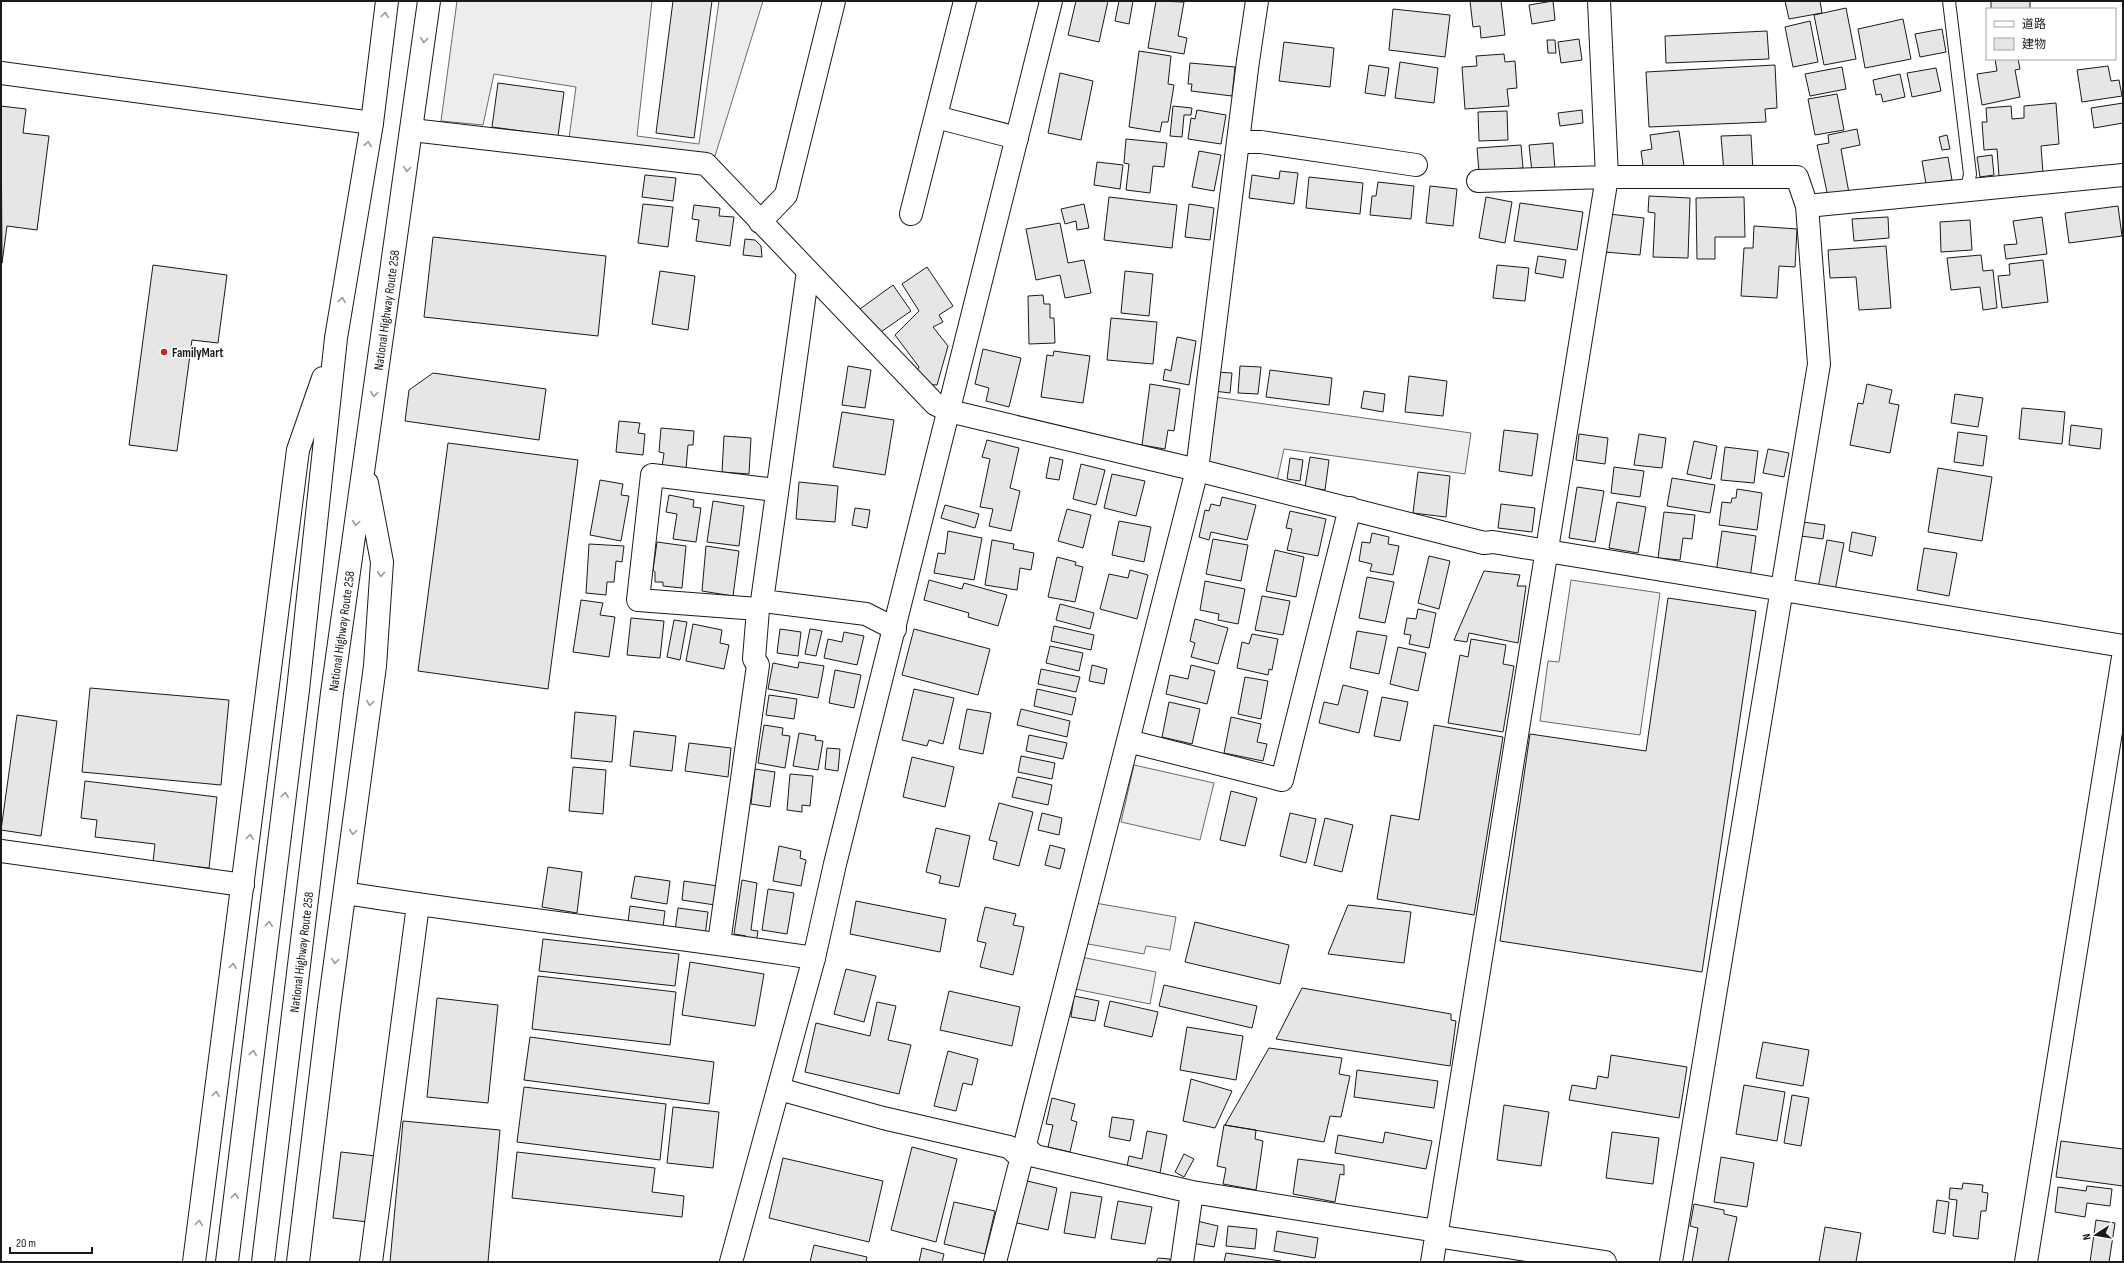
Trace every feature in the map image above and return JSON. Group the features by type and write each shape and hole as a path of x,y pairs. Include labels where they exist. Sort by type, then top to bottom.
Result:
{"main road":[{"path":"227,1262 297,698 336,338 372,123 387,1"},
{"name":"National Highway Route 258","path":"263,1262 331,701 429,1"},
{"path":"760,222 786,195 834,1"},
{"path":"911,214 965,1"},
{"path":"731,1262 814,958 835,864 1051,1"},
{"path":"995,1262 1197,470 1238,142 1258,1"},
{"path":"1432,1262 1607,178 1599,1"},
{"path":"1,73 372,123"},
{"path":"936,117 1017,138"},
{"path":"412,130 706,164 935,404 949,411 1197,470 1484,543 1493,542 1547,550 2123,646"},
{"path":"1238,142 1261,142 1416,165"},
{"path":"1807,206 1967,189 2123,175"},
{"path":"1478,181 1607,178 1797,177 1807,206 1819,364 1780,590 1671,1262"},
{"path":"719,943 758,666 754,659 760,605 808,271"},
{"path":"194,1262 298,450 336,338"},
{"path":"298,1262 345,893 376,666 382,562 364,466"},
{"path":"776,490 652,475 638,600 760,605 866,614 895,629"},
{"path":"1128,741 1282,780 1350,508"},
{"path":"2026,1262 2123,657"},
{"path":"1,851 243,886"},
{"path":"345,893 418,905 719,943 814,958"},
{"path":"371,1262 418,905"},
{"path":"779,1089 883,1118 1009,1147 1035,1156 1192,1192 1605,1262"},
{"path":"1182,1262 1192,1192"}],"lane":[{"path":"1949,1 1970,174 1967,189"}],"shaded area":[{"path":"457,1 652,1 637,136 699,144 719,1 763,1 715,156 569,138 576,87 494,74 483,125 441,121"},
{"path":"1215,397 1471,433 1465,474 1284,449 1277,481 1207,464"},
{"path":"1571,580 1660,593 1640,735 1540,721 1548,661 1559,662"},
{"path":"1134,765 1214,783 1200,840 1121,822"},
{"path":"1095,903 1176,917 1170,950 1146,946 1144,954 1088,944"},
{"path":"1081,957 1156,972 1150,1004 1075,989"}],"building":[{"path":"673,1 712,1 694,138 656,133"},
{"path":"1076,1 1108,1 1099,42 1068,35"},
{"path":"1119,1 1133,1 1129,24 1115,21"},
{"path":"1156,1 1184,2 1178,36 1187,38 1184,54 1148,48"},
{"path":"1470,1 1501,1 1505,35 1481,38 1480,26 1473,27"},
{"path":"1553,1 1555,20 1532,24 1529,5"},
{"path":"1785,1 1820,1 1822,13 1789,19"},
{"path":"1991,1 2030,1 2030,8 1991,8"},
{"path":"1846,8 1856,59 1824,65 1814,15"},
{"path":"1393,9 1450,15 1445,57 1389,50"},
{"path":"1903,19 1911,59 1865,68 1858,29"},
{"path":"1810,21 1818,62 1793,67 1785,27"},
{"path":"1942,29 1946,52 1920,57 1915,34"},
{"path":"1767,31 1769,59 1666,63 1665,36"},
{"path":"1579,39 1582,60 1561,63 1558,42"},
{"path":"1547,40 1555,40 1556,53 1548,53"},
{"path":"1284,42 1334,48 1330,87 1279,81"},
{"path":"1139,51 1171,56 1168,84 1174,85 1168,122 1162,122 1160,132 1129,127"},
{"path":"1504,54 1505,62 1515,61 1517,88 1507,89 1509,106 1465,109 1462,67 1477,66 1476,56"},
{"path":"1995,60 2018,60 2020,69 2015,70 2020,97 1982,105 1977,74 1997,71"},
{"path":"1400,62 1438,68 1434,103 1395,98"},
{"path":"1190,63 1235,67 1232,96 1191,91 1192,84 1188,84"},
{"path":"1369,65 1389,68 1385,96 1365,93"},
{"path":"1775,65 1777,108 1765,109 1766,122 1649,127 1646,72"},
{"path":"2108,66 2111,81 2119,80 2122,96 2082,102 2077,70"},
{"path":"1842,67 1846,89 1810,96 1805,74"},
{"path":"1936,68 1941,91 1912,97 1907,73"},
{"path":"1060,73 1093,81 1081,140 1048,133"},
{"path":"1900,74 1905,97 1883,102 1881,94 1876,95 1873,80"},
{"path":"498,83 564,92 558,136 492,127"},
{"path":"1837,94 1844,130 1815,135 1808,99"},
{"path":"2056,103 2059,144 2041,146 2043,173 1999,176 1997,149 1984,150 1982,122 1987,122 1986,108 2011,106 2012,119 2024,118 2024,106"},
{"path":"2123,103 2123,123 2094,128 2091,108"},
{"path":"1,106 26,109 23,133 49,136 37,230 7,226 2,263"},
{"path":"1173,106 1192,108 1191,115 1184,115 1182,137 1170,136"},
{"path":"1197,110 1226,115 1221,144 1188,139 1191,118 1195,119"},
{"path":"1582,110 1583,123 1560,126 1558,113"},
{"path":"1507,111 1508,140 1479,141 1478,112"},
{"path":"1857,129 1860,145 1841,149 1849,193 1828,197 1817,145 1829,143 1828,135"},
{"path":"1679,131 1684,166 1644,173 1641,151 1652,149 1650,135"},
{"path":"1751,135 1753,171 1724,172 1721,136"},
{"path":"1947,135 1950,149 1942,150 1939,137"},
{"path":"1126,139 1167,143 1164,167 1153,166 1150,193 1126,190 1129,164 1124,163"},
{"path":"1553,143 1555,171 1532,172 1529,145"},
{"path":"1521,145 1523,168 1479,172 1477,148"},
{"path":"1199,151 1221,155 1214,191 1192,187"},
{"path":"1992,155 1994,175 1980,177 1977,157"},
{"path":"1948,157 1952,180 1926,184 1922,161"},
{"path":"1097,162 1123,165 1120,189 1094,185"},
{"path":"1280,171 1298,173 1294,204 1249,198 1252,175 1279,179"},
{"path":"645,175 676,178 673,201 642,197"},
{"path":"1309,177 1363,183 1360,214 1306,208"},
{"path":"1378,182 1414,186 1411,219 1370,215 1372,196 1376,196"},
{"path":"1430,186 1457,189 1453,226 1426,223"},
{"path":"1649,196 1690,198 1688,258 1653,257 1655,213 1648,212"},
{"path":"1109,197 1177,205 1172,248 1104,240"},
{"path":"1486,197 1512,202 1505,243 1479,238"},
{"path":"1744,197 1745,237 1715,237 1715,259 1697,259 1696,198"},
{"path":"1520,203 1583,212 1577,250 1514,241"},
{"path":"643,204 673,207 668,247 638,243"},
{"path":"1084,204 1089,228 1077,230 1076,221 1065,224 1061,209"},
{"path":"1189,204 1214,208 1210,240 1185,237"},
{"path":"694,205 720,208 719,216 734,217 730,246 696,241 699,220 692,219"},
{"path":"2118,206 2122,236 2069,243 2065,213"},
{"path":"1609,214 1644,218 1640,255 1605,252"},
{"path":"1888,217 1889,238 1854,241 1852,219"},
{"path":"2042,217 2047,254 2006,259 2004,245 2017,244 2013,221"},
{"path":"1970,220 1972,250 1941,252 1940,222"},
{"path":"1060,223 1068,263 1084,260 1091,293 1065,298 1060,275 1036,280 1026,229"},
{"path":"1754,226 1797,229 1795,267 1779,266 1777,298 1741,296 1744,248 1753,248"},
{"path":"433,237 606,256 598,336 424,317"},
{"path":"745,239 755,240 761,246 762,257 743,255"},
{"path":"1886,246 1891,308 1859,310 1856,277 1830,278 1828,250"},
{"path":"1981,255 1983,271 1993,270 1997,308 1983,310 1980,287 1951,290 1947,258"},
{"path":"1538,256 1566,260 1563,278 1535,273"},
{"path":"2043,260 2048,302 2002,308 1998,276 2010,275 2009,264"},
{"path":"153,265 227,275 218,343 192,340 177,451 129,445"},
{"path":"1497,265 1529,268 1525,301 1493,298"},
{"path":"927,267 953,306 939,315 943,322 933,327 948,346 937,385 919,384 912,380 919,367 895,335 919,311 902,284"},
{"path":"660,271 695,276 688,330 652,324"},
{"path":"1125,271 1153,274 1149,316 1121,313"},
{"path":"893,285 911,311 878,334 860,309"},
{"path":"1043,295 1044,304 1050,304 1050,318 1054,318 1055,343 1029,344 1028,296"},
{"path":"1111,318 1157,322 1153,364 1107,360"},
{"path":"1177,337 1196,341 1189,385 1163,380 1165,369 1171,371"},
{"path":"983,349 1021,358 1009,407 986,401 989,388 975,384"},
{"path":"1054,351 1090,356 1083,403 1041,397 1047,355 1053,356"},
{"path":"848,366 871,370 865,408 842,405"},
{"path":"1240,366 1261,367 1258,394 1238,393"},
{"path":"1270,370 1332,378 1329,405 1266,397"},
{"path":"1216,372 1232,373 1230,393 1214,391"},
{"path":"433,373 546,389 539,440 405,421 409,390"},
{"path":"1409,376 1447,381 1443,416 1405,412"},
{"path":"1150,384 1180,389 1174,431 1168,430 1165,449 1142,445"},
{"path":"1867,384 1892,390 1889,403 1899,405 1890,453 1850,445 1858,403 1863,404"},
{"path":"1364,391 1385,394 1383,412 1361,408"},
{"path":"1955,394 1983,398 1978,427 1951,423"},
{"path":"2022,408 2065,412 2062,444 2019,439"},
{"path":"842,412 894,420 885,475 833,467"},
{"path":"619,421 640,423 638,433 645,434 643,455 616,452"},
{"path":"2071,425 2102,429 2100,449 2069,445"},
{"path":"661,428 694,431 693,445 688,445 686,469 662,467 664,453 659,452"},
{"path":"1504,430 1538,434 1532,476 1499,471"},
{"path":"1958,432 1987,436 1983,466 1954,462"},
{"path":"1579,434 1608,438 1605,464 1576,460"},
{"path":"1639,434 1666,438 1662,468 1634,465"},
{"path":"724,436 751,438 749,474 722,472"},
{"path":"987,440 1019,448 1010,488 1020,491 1011,531 989,526 993,509 980,507 990,459 982,457"},
{"path":"1694,441 1717,446 1711,479 1687,474"},
{"path":"448,443 578,460 548,689 418,671"},
{"path":"1725,447 1758,451 1754,483 1721,480"},
{"path":"1768,449 1789,453 1784,477 1763,473"},
{"path":"1050,457 1063,460 1059,480 1046,478"},
{"path":"1310,457 1329,460 1325,490 1305,487"},
{"path":"1290,458 1303,460 1300,481 1287,479"},
{"path":"1081,464 1105,470 1096,505 1073,499"},
{"path":"1614,467 1644,471 1640,497 1611,493"},
{"path":"1938,468 1992,477 1982,541 1928,532"},
{"path":"1418,472 1450,476 1446,517 1413,513"},
{"path":"1112,474 1145,481 1136,516 1104,508"},
{"path":"1672,478 1715,485 1710,513 1667,506"},
{"path":"600,480 623,484 621,495 629,496 621,541 590,535"},
{"path":"799,482 838,486 835,522 796,519"},
{"path":"1577,487 1604,491 1595,542 1569,538"},
{"path":"1737,489 1762,493 1757,530 1719,525 1722,502 1731,503 1732,498 1736,498"},
{"path":"669,495 694,500 693,507 701,508 696,542 673,539 677,514 666,512"},
{"path":"1222,497 1256,505 1247,540 1211,532 1209,540 1199,537 1205,510 1209,511 1211,504 1220,506"},
{"path":"713,501 744,506 739,546 707,542"},
{"path":"1617,502 1646,507 1638,553 1609,548"},
{"path":"1501,504 1535,508 1532,532 1498,528"},
{"path":"945,505 979,514 975,528 941,518"},
{"path":"855,508 870,510 867,528 852,525"},
{"path":"1067,509 1091,515 1083,548 1058,541"},
{"path":"1290,511 1326,519 1318,556 1287,550 1292,529 1286,528"},
{"path":"1664,512 1695,515 1692,539 1683,538 1680,560 1658,558"},
{"path":"1119,521 1151,527 1144,562 1112,555"},
{"path":"1803,522 1825,525 1823,539 1801,536"},
{"path":"948,531 982,538 974,580 934,573 938,553 945,554"},
{"path":"1722,531 1756,536 1750,578 1716,573"},
{"path":"1852,532 1876,537 1872,556 1849,551"},
{"path":"1372,533 1389,537 1388,544 1399,546 1393,575 1370,571 1372,564 1359,561 1362,542 1370,543"},
{"path":"1213,539 1248,545 1241,581 1206,574"},
{"path":"992,540 1014,544 1013,549 1034,553 1031,570 1020,568 1017,590 985,585"},
{"path":"1827,540 1844,543 1835,591 1818,588"},
{"path":"657,542 686,546 682,588 663,586 663,582 655,582 655,572 653,570"},
{"path":"589,544 624,546 622,562 616,561 614,582 607,582 606,595 586,593"},
{"path":"706,546 739,551 733,596 702,591"},
{"path":"1924,548 1957,553 1949,596 1917,590"},
{"path":"1275,550 1304,557 1296,597 1266,591"},
{"path":"1429,556 1450,561 1439,609 1418,603"},
{"path":"1057,557 1076,562 1075,565 1083,567 1075,602 1048,597"},
{"path":"1130,570 1148,575 1137,619 1100,609 1109,574 1128,578"},
{"path":"1484,571 1520,575 1517,586 1526,586 1518,643 1469,633 1467,642 1454,640"},
{"path":"1367,577 1394,582 1385,623 1359,618"},
{"path":"929,580 962,589 964,583 1007,595 998,626 968,617 969,613 924,600"},
{"path":"1205,581 1245,589 1238,624 1218,620 1219,614 1200,610"},
{"path":"1262,596 1290,601 1283,635 1255,630"},
{"path":"1668,598 1756,611 1702,972 1500,941 1530,734 1646,751"},
{"path":"581,600 603,603 600,615 615,617 609,657 573,652"},
{"path":"1060,604 1094,613 1090,629 1056,620"},
{"path":"1418,609 1436,613 1429,648 1409,644 1411,635 1404,634 1407,618 1416,619"},
{"path":"631,618 664,621 660,658 627,655"},
{"path":"1195,619 1228,628 1218,664 1191,657 1195,643 1190,641"},
{"path":"674,620 687,622 680,660 667,657"},
{"path":"693,624 722,630 720,643 729,645 724,669 686,661"},
{"path":"1054,626 1094,635 1091,650 1051,641"},
{"path":"780,629 801,632 798,656 777,653"},
{"path":"810,629 822,631 816,656 805,654"},
{"path":"914,629 990,649 978,695 902,675"},
{"path":"1357,631 1387,636 1379,674 1350,668"},
{"path":"844,632 864,636 857,665 824,658 828,639 842,642"},
{"path":"1252,634 1278,639 1272,670 1269,669 1268,675 1237,668 1242,642 1249,644"},
{"path":"1471,639 1506,645 1503,664 1514,666 1503,732 1448,723 1460,655 1468,657"},
{"path":"1050,646 1083,653 1079,671 1046,663"},
{"path":"1398,647 1426,653 1418,691 1390,684"},
{"path":"799,662 824,666 818,698 768,689 773,663 798,668"},
{"path":"1092,665 1107,669 1104,684 1089,681"},
{"path":"1191,665 1215,671 1207,704 1166,694 1170,675 1188,679"},
{"path":"1041,669 1080,677 1076,692 1038,684"},
{"path":"835,670 861,675 854,708 829,703"},
{"path":"1245,677 1268,681 1261,719 1238,714"},
{"path":"1343,685 1368,691 1359,733 1319,723 1324,702 1338,705"},
{"path":"90,688 229,700 221,785 82,772"},
{"path":"914,689 954,698 943,744 929,740 927,746 902,740"},
{"path":"1037,689 1076,698 1072,715 1034,706"},
{"path":"769,695 797,699 794,719 766,715"},
{"path":"1382,697 1408,702 1400,741 1374,736"},
{"path":"1169,702 1200,709 1192,744 1162,737"},
{"path":"967,709 991,713 983,754 959,749"},
{"path":"1021,709 1070,721 1067,737 1017,725"},
{"path":"575,712 616,716 612,762 571,758"},
{"path":"17,715 57,721 41,836 1,830"},
{"path":"1231,717 1261,724 1257,742 1267,744 1263,761 1224,753"},
{"path":"764,725 783,728 782,735 790,736 785,768 758,763"},
{"path":"1434,725 1503,737 1474,915 1377,899 1391,815 1419,820"},
{"path":"634,731 676,736 672,771 630,766"},
{"path":"799,733 816,736 815,740 823,741 818,770 793,766"},
{"path":"1029,735 1067,743 1063,759 1026,751"},
{"path":"689,743 731,748 728,777 685,771"},
{"path":"827,748 840,749 838,771 825,769"},
{"path":"1021,756 1055,763 1052,779 1018,772"},
{"path":"912,757 954,767 945,807 903,797"},
{"path":"573,767 606,770 603,814 569,811"},
{"path":"755,769 775,772 770,807 751,804"},
{"path":"790,774 813,776 810,806 802,805 802,812 787,810"},
{"path":"1017,777 1052,785 1048,805 1012,797"},
{"path":"85,781 217,797 209,868 153,862 155,844 95,837 97,820 81,818"},
{"path":"1231,791 1257,798 1245,846 1220,840"},
{"path":"999,803 1033,812 1019,866 993,859 997,842 989,840"},
{"path":"1042,813 1062,818 1059,835 1038,830"},
{"path":"1290,813 1316,819 1306,863 1280,856"},
{"path":"1325,818 1353,825 1342,872 1314,865"},
{"path":"936,828 970,836 959,887 939,883 941,876 926,872"},
{"path":"1050,845 1065,849 1060,869 1045,865"},
{"path":"779,846 801,851 800,858 806,860 801,886 773,881"},
{"path":"548,867 582,872 577,913 542,907"},
{"path":"635,876 670,881 667,904 631,898"},
{"path":"742,880 757,883 751,930 758,931 756,944 745,943 746,936 734,934"},
{"path":"684,881 718,886 715,905 682,900"},
{"path":"768,889 794,893 787,934 762,930"},
{"path":"856,901 946,919 940,952 850,934"},
{"path":"1348,905 1411,912 1404,963 1328,954"},
{"path":"630,906 665,911 662,935 627,930"},
{"path":"985,907 1016,914 1013,925 1024,927 1013,975 980,967 986,943 977,941"},
{"path":"678,908 708,912 705,936 675,931"},
{"path":"1195,922 1289,945 1280,984 1185,962"},
{"path":"543,939 679,954 675,986 539,971"},
{"path":"690,962 764,974 755,1026 682,1015"},
{"path":"846,969 876,976 864,1022 834,1014"},
{"path":"538,976 676,992 670,1045 532,1029"},
{"path":"1164,985 1257,1006 1252,1028 1159,1006"},
{"path":"1302,988 1451,1014 1451,1020 1456,1021 1450,1066 1276,1039"},
{"path":"949,991 1020,1007 1012,1046 940,1030"},
{"path":"1074,996 1099,1001 1095,1021 1071,1017"},
{"path":"437,998 498,1005 488,1103 427,1097"},
{"path":"1110,1001 1158,1012 1152,1037 1104,1026"},
{"path":"877,1002 896,1006 888,1040 911,1045 899,1094 805,1072 816,1023 870,1036"},
{"path":"1187,1027 1243,1036 1236,1080 1180,1070"},
{"path":"530,1037 714,1062 709,1104 524,1080"},
{"path":"1763,1042 1809,1050 1803,1086 1756,1078"},
{"path":"1269,1048 1342,1058 1339,1074 1350,1076 1341,1117 1330,1116 1324,1142 1225,1125"},
{"path":"948,1051 978,1059 972,1085 963,1083 956,1111 934,1106"},
{"path":"1611,1055 1687,1067 1679,1118 1569,1100 1572,1085 1596,1089 1598,1076 1608,1078"},
{"path":"1357,1070 1438,1081 1434,1108 1354,1097"},
{"path":"1191,1079 1232,1091 1215,1128 1183,1121"},
{"path":"1744,1085 1785,1092 1777,1141 1736,1134"},
{"path":"524,1087 666,1104 660,1160 517,1142"},
{"path":"1792,1095 1809,1098 1801,1146 1784,1143"},
{"path":"1052,1098 1075,1104 1071,1120 1077,1122 1070,1152 1048,1147 1053,1125 1046,1124"},
{"path":"1504,1105 1549,1112 1541,1166 1497,1160"},
{"path":"673,1107 719,1112 713,1168 667,1163"},
{"path":"1112,1117 1134,1120 1130,1141 1109,1137"},
{"path":"403,1121 500,1130 488,1262 390,1262"},
{"path":"1224,1125 1256,1130 1255,1139 1263,1141 1256,1190 1223,1184 1226,1168 1217,1166"},
{"path":"1147,1131 1167,1135 1160,1173 1127,1167 1129,1156 1142,1159"},
{"path":"1385,1132 1432,1141 1426,1169 1335,1153 1338,1135 1383,1143"},
{"path":"1612,1132 1659,1138 1653,1184 1606,1178"},
{"path":"2061,1141 2123,1149 2123,1186 2056,1177"},
{"path":"912,1147 957,1159 936,1242 891,1230"},
{"path":"341,1152 376,1156 368,1222 333,1218"},
{"path":"517,1152 655,1168 652,1192 684,1196 682,1217 512,1198"},
{"path":"1184,1154 1194,1159 1184,1177 1175,1172"},
{"path":"1721,1157 1754,1163 1747,1207 1714,1202"},
{"path":"783,1158 883,1181 869,1242 769,1218"},
{"path":"1298,1159 1344,1165 1344,1175 1340,1174 1335,1202 1293,1194"},
{"path":"1023,1180 1057,1188 1048,1230 1013,1222"},
{"path":"1963,1183 1983,1185 1982,1192 1988,1193 1986,1211 1981,1211 1978,1239 1953,1236 1957,1200 1949,1199 1950,1188 1962,1189"},
{"path":"2087,1186 2112,1189 2110,1206 2087,1203 2085,1217 2055,1212 2058,1187 2086,1191"},
{"path":"1071,1192 1102,1197 1095,1238 1064,1233"},
{"path":"1937,1200 1949,1202 1945,1234 1933,1232"},
{"path":"1118,1201 1152,1207 1145,1244 1111,1239"},
{"path":"954,1202 995,1211 985,1254 944,1244"},
{"path":"1694,1204 1724,1210 1724,1214 1737,1217 1728,1262 1692,1262 1698,1228 1690,1226"},
{"path":"2096,1220 2115,1223 2109,1262 2090,1262"},
{"path":"1197,1221 1218,1226 1214,1247 1192,1243"},
{"path":"1228,1226 1257,1229 1255,1249 1226,1246"},
{"path":"1825,1227 1861,1233 1856,1262 1819,1262"},
{"path":"1277,1231 1318,1238 1315,1258 1274,1251"},
{"path":"814,1245 867,1257 866,1262 810,1262"},
{"path":"922,1248 944,1254 942,1262 919,1262"},
{"path":"1226,1253 1281,1261 1281,1262 1224,1262"},
{"path":"1158,1258 1170,1259 1170,1262 1156,1262"}],"place":[{"name":"FamilyMart","path":"164,352"}]}
